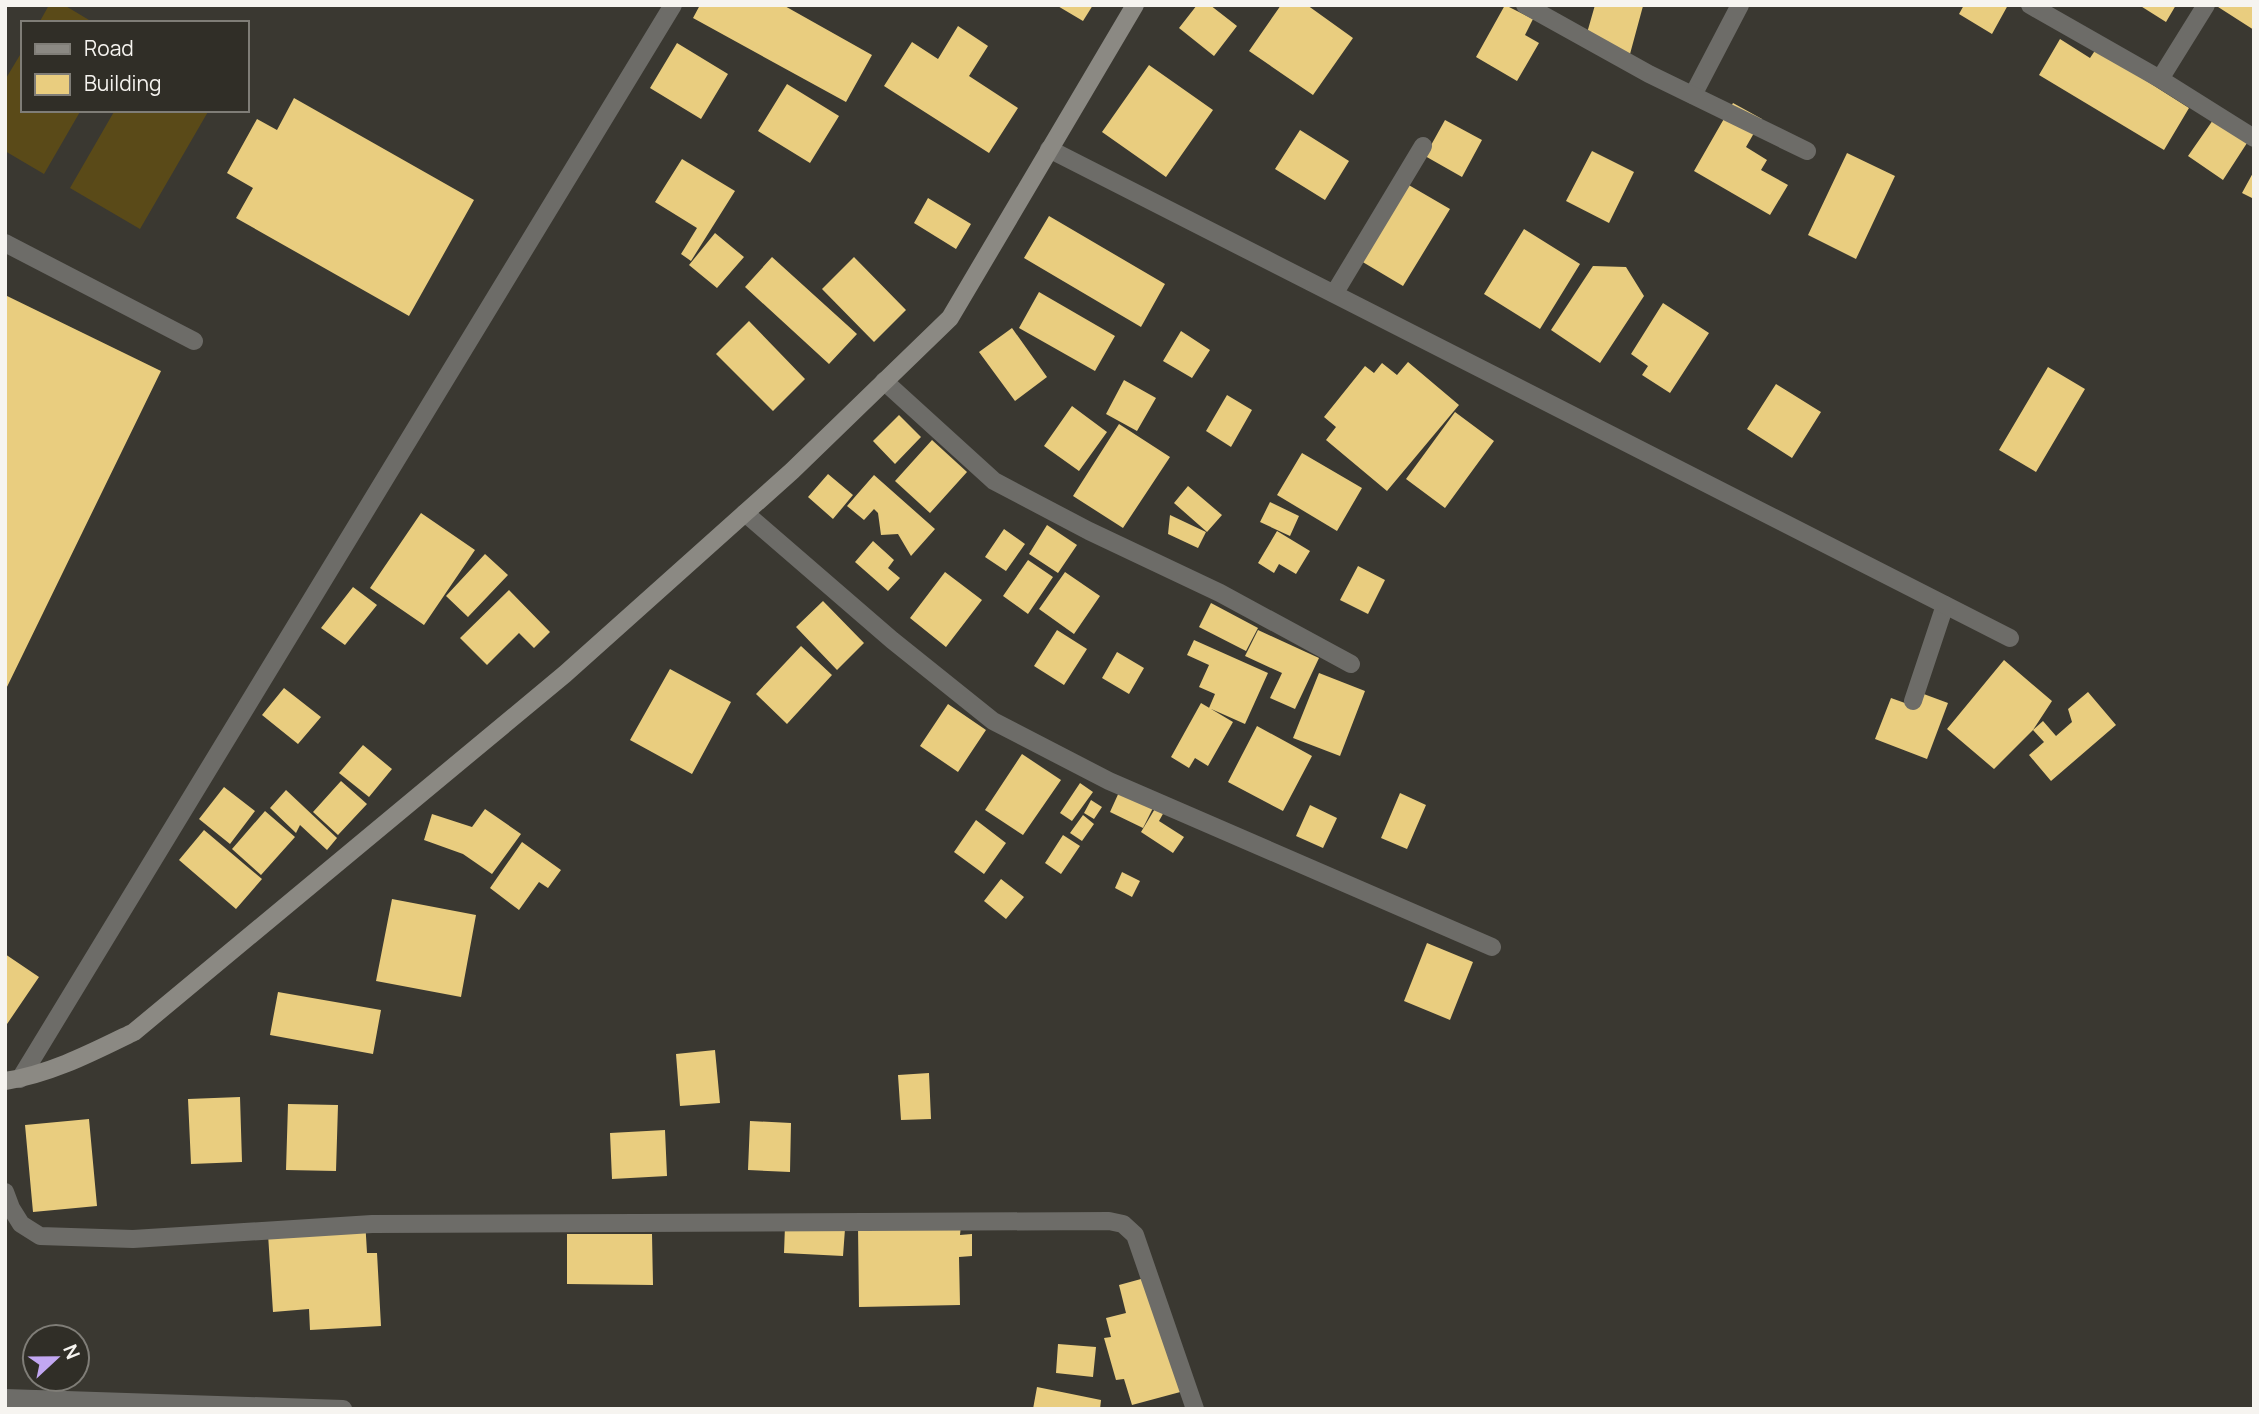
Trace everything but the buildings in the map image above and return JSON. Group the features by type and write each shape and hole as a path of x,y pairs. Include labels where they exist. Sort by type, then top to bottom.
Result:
{"street":[{"path":"13,1080 673,5"},
{"path":"13,1080 76,1061 134,1032 565,674 792,471 950,318 1135,5"},
{"path":"1525,5 1693,95 1807,151"},
{"path":"1693,95 1740,5"},
{"path":"2030,5 2160,79 2254,138"},
{"path":"2160,79 2206,5"},
{"path":"1334,294 1423,146"},
{"path":"1049,149 2010,638"},
{"path":"5,243 194,341"},
{"path":"884,382 994,481 1089,531 1220,593 1351,664"},
{"path":"745,513 892,640 993,721 1109,781 1492,947"},
{"path":"1913,701 1945,605"},
{"path":"5,1192 11,1208 22,1224 40,1236 133,1239 372,1224 1109,1221 1123,1224 1135,1235 1195,1409"},
{"path":"5,1398 343,1409"}],"shaded area":[{"path":"49,5 64,5 91,21 40,21"},
{"path":"21,53 21,112 80,112 44,174 5,151 5,80"},
{"path":"114,112 208,112 140,229 70,188"}]}
